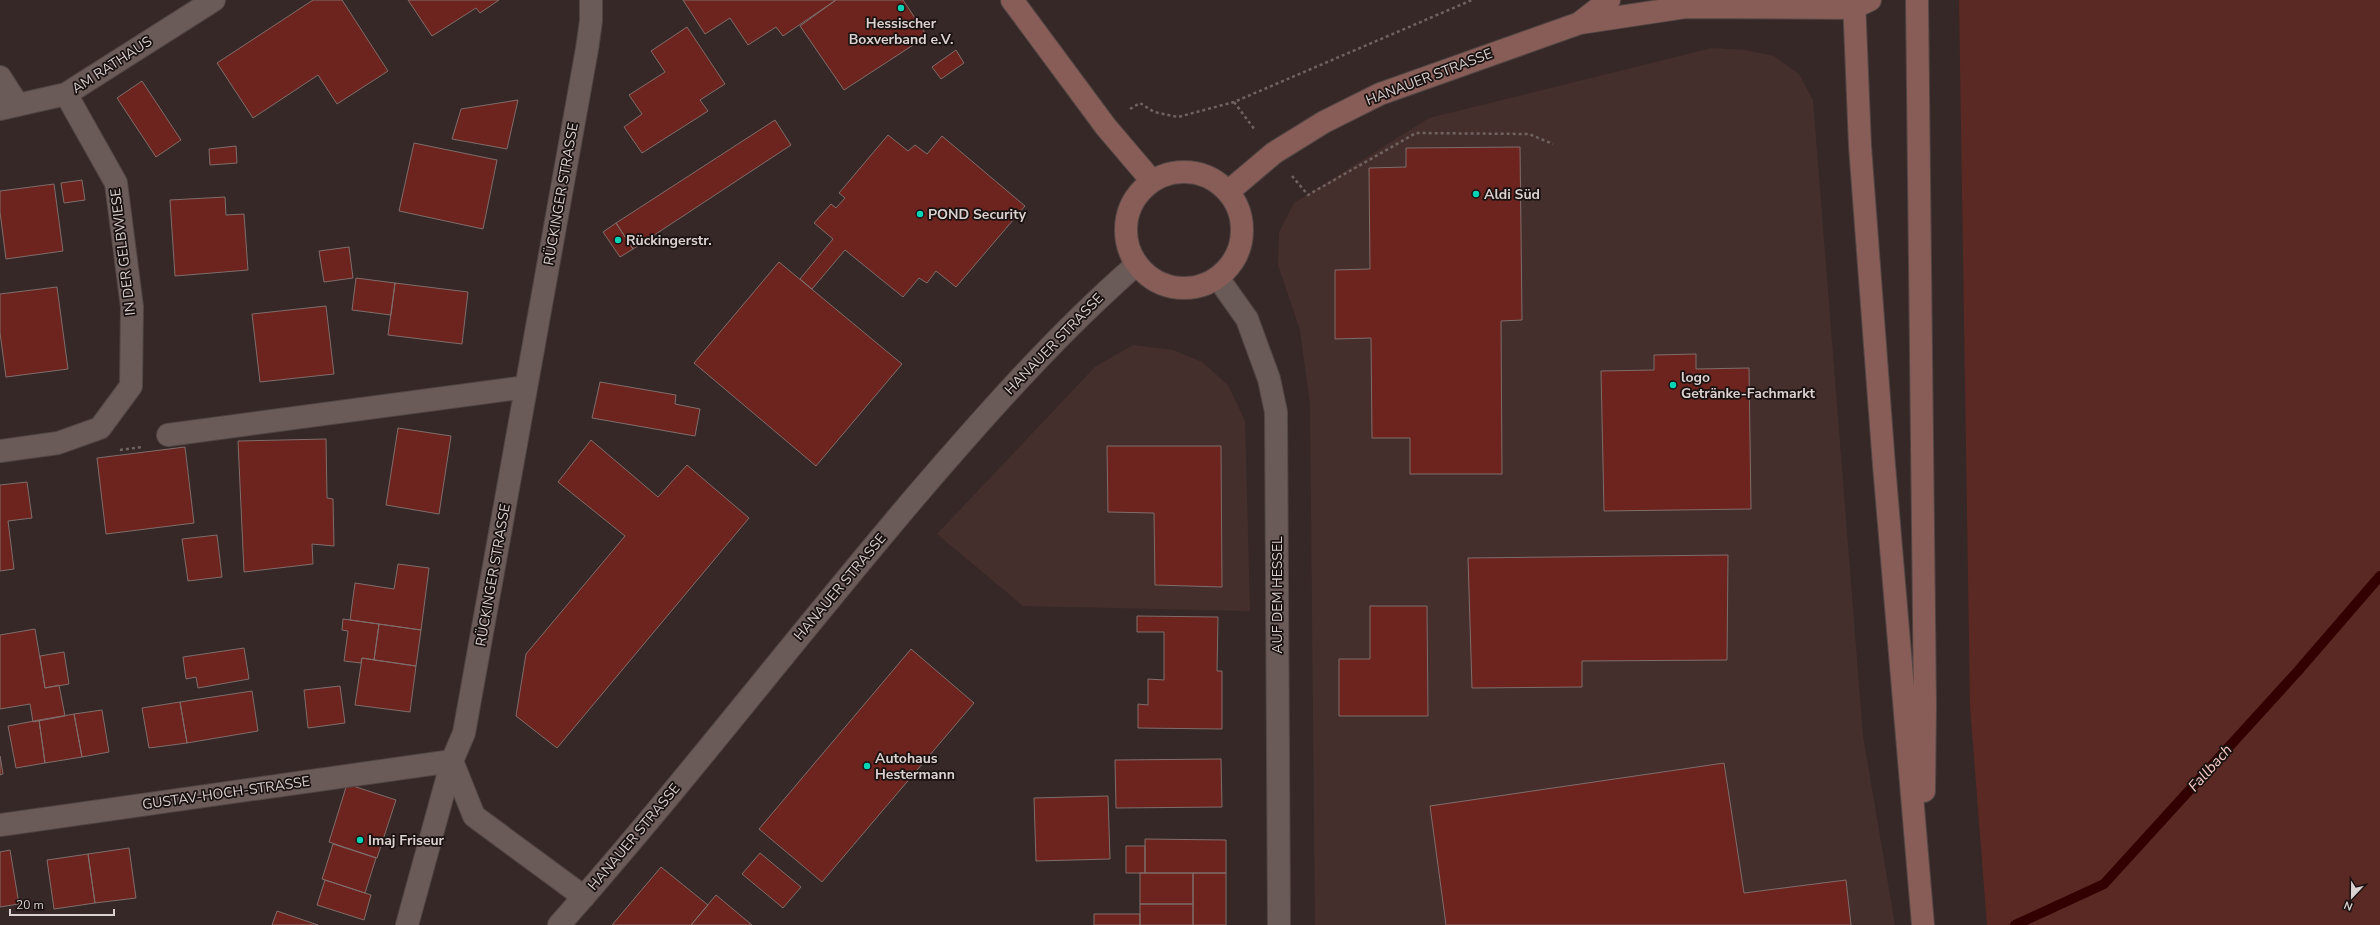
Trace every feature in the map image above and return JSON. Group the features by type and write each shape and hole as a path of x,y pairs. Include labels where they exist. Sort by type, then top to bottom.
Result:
{"main road":[{"path":"1012,0 1106,127 1152,181"},
{"name":"HANAUER STRASSE","path":"1580,23 1609,0"},
{"path":"1917,0 1925,705 1923,923"},
{"path":"1859,3 1860,146 1884,465 1923,923"},
{"name":"HANAUER STRASSE","path":"1229,191 1280,149 1324,122 1380,94 1580,23 1686,7 1859,3"},
{"path":"1184,171 1200,173 1216,180 1229,191 1239,208 1243,227 1241,247 1232,264 1218,278 1204,285 1189,288 1174,288 1160,283 1147,275 1137,264 1128,247 1126,228 1129,210 1138,193 1152,181 1167,174 1184,171"}],"street":[{"name":"AM RATHAUS","path":"9,107 66,94 214,0"},
{"name":"RÜCKINGER STRASSE","path":"407,925 452,761 464,733 587,49 591,21 591,0"},
{"path":"0,77 9,107"},
{"name":"IN DER GELBWIESE","path":"66,94 116,183 132,307 131,386 100,428"},
{"name":"HANAUER STRASSE","path":"559,925 697,764 833,593 972,430 1094,301 1137,264"},
{"name":"AUF DEM HESSEL","path":"1218,278 1247,319 1269,379 1276,412 1279,925"},
{"path":"159,441 526,388"},
{"path":"0,451 58,444 100,428"},
{"path":"452,761 474,816 584,897"},
{"name":"GUSTAV-HOCH-STRASSE","path":"0,825 452,761"}],"path":[{"path":"1106,127 1140,103 1154,112 1178,117 1234,102 1472,0"},
{"path":"1308,195 1416,133 1529,134 1553,144"},
{"path":"100,428 107,452 159,441"}],"shaded area":[{"path":"1959,0 2380,0 2380,925 1987,925 1970,706"},
{"path":"1712,48 1745,50 1774,56 1799,74 1813,100 1863,736 1895,925 1315,925 1310,404 1300,330 1278,265 1279,232 1294,203 1429,118"},
{"path":"1133,345 1173,350 1202,362 1228,385 1245,421 1250,611 1023,606 937,534 1095,367"}],"building":[{"path":"313,0 342,0 388,71 337,104 318,75 253,118 217,63"},
{"path":"408,0 499,0 480,13 476,8 432,36"},
{"path":"683,0 836,0 783,36 776,27 748,45 730,18 705,34"},
{"path":"836,0 903,0 927,36 844,90 800,26"},
{"path":"687,27 725,84 700,100 708,111 642,153 624,127 642,114 629,95 665,72 651,51"},
{"path":"956,50 964,63 941,79 932,67"},
{"path":"142,81 181,140 156,157 117,98"},
{"path":"518,100 507,149 452,139 461,109"},
{"path":"775,120 791,145 633,249 616,223"},
{"name":"POND Security","path":"888,135 908,151 915,145 927,154 942,136 1025,206 956,287 936,271 927,283 919,278 903,297 845,250 812,289 800,279 833,239 814,223 831,204 836,208 845,198 839,193"},
{"path":"414,143 497,160 483,229 399,211"},
{"path":"236,146 237,163 210,165 209,149"},
{"path":"1520,147 1522,320 1501,321 1502,474 1410,474 1410,438 1372,438 1371,338 1335,339 1335,270 1370,269 1369,168 1406,167 1406,148"},
{"path":"82,180 85,200 64,203 61,183"},
{"path":"54,184 63,251 6,259 0,212 0,191"},
{"path":"225,197 226,215 244,214 248,270 175,276 170,200"},
{"name":"Rückingerstr.","path":"616,223 633,249 620,257 603,232"},
{"path":"349,247 353,278 324,282 319,251"},
{"path":"779,262 902,364 816,466 694,363"},
{"path":"356,278 395,283 391,315 352,310"},
{"path":"395,283 468,292 462,344 388,335"},
{"path":"57,287 68,369 6,377 0,333 0,294"},
{"path":"326,306 334,374 260,382 252,314"},
{"path":"1696,354 1696,369 1749,368 1751,509 1604,511 1601,371 1654,370 1654,355"},
{"path":"600,382 676,395 675,404 700,409 695,436 592,418"},
{"path":"398,428 451,436 439,514 386,505"},
{"path":"326,439 327,498 333,499 334,546 312,544 313,564 244,572 238,441"},
{"path":"591,440 658,497 687,465 749,518 557,748 516,716 526,654 625,536 558,482"},
{"path":"1107,446 1221,446 1222,587 1155,585 1154,513 1108,512"},
{"path":"185,447 194,523 106,534 97,458"},
{"path":"27,482 32,518 8,521 14,569 0,571 0,485"},
{"path":"217,535 222,577 188,581 182,539"},
{"path":"1728,555 1727,660 1582,661 1582,687 1472,688 1468,558"},
{"path":"398,564 429,568 421,630 350,620 355,583 394,589"},
{"path":"1370,606 1427,606 1428,716 1339,716 1339,659 1370,659"},
{"path":"1137,616 1218,617 1217,671 1222,671 1222,729 1138,728 1138,704 1148,705 1148,679 1164,680 1164,632 1137,632"},
{"path":"343,619 379,624 374,660 362,658 361,663 344,661 348,631 342,630"},
{"path":"379,624 421,630 416,666 374,660"},
{"path":"35,629 45,688 59,685 65,716 33,722 30,704 0,709 0,635"},
{"path":"244,648 249,679 198,688 196,677 186,679 183,657"},
{"name":"Autohaus Hestermann","path":"911,649 974,703 822,882 759,829"},
{"path":"64,652 69,684 45,688 40,656"},
{"path":"362,658 416,666 410,712 355,705"},
{"path":"340,686 345,723 308,728 304,690"},
{"path":"252,691 258,731 187,743 180,702"},
{"path":"180,702 187,743 149,748 142,708"},
{"path":"102,710 109,752 82,757 74,714"},
{"path":"74,714 82,757 45,763 39,720"},
{"path":"39,720 45,763 16,768 8,726"},
{"path":"0,756 3,774 0,775"},
{"path":"1221,759 1222,807 1116,808 1115,760"},
{"path":"1724,763 1744,893 1846,880 1851,925 1446,925 1430,806"},
{"path":"347,784 396,800 377,858 329,842"},
{"path":"1108,796 1110,859 1036,861 1034,798"},
{"path":"1145,839 1226,840 1226,873 1145,873"},
{"path":"333,844 376,858 365,893 322,879"},
{"path":"1126,846 1145,846 1145,873 1126,873"},
{"path":"129,848 136,898 95,903 88,854"},
{"path":"10,850 19,904 0,907 0,852"},
{"path":"760,853 801,887 783,908 742,874"},
{"path":"88,854 95,903 54,909 47,860"},
{"path":"661,867 708,905 691,925 612,925"},
{"path":"1140,873 1193,873 1193,904 1140,904"},
{"path":"1193,873 1226,873 1226,925 1193,925"},
{"path":"325,880 371,895 364,920 317,905"},
{"path":"716,895 752,925 691,925"},
{"path":"1140,904 1193,904 1193,925 1140,925"},
{"path":"277,911 318,925 272,925"},
{"path":"1094,914 1140,914 1140,925 1094,925"}],"waterway":[{"name":"Fallbach","path":"2015,925 2104,884 2298,671 2380,576"}],"place":[{"name":"Hessischer Boxverband e.V.","path":"901,8"},
{"name":"Aldi Süd","path":"1476,194"},
{"name":"POND Security","path":"920,214"},
{"name":"Rückingerstr.","path":"618,240"},
{"name":"logo Getränke-Fachmarkt","path":"1673,385"},
{"name":"Autohaus Hestermann","path":"867,766"},
{"name":"Imaj Friseur","path":"360,840"}]}
